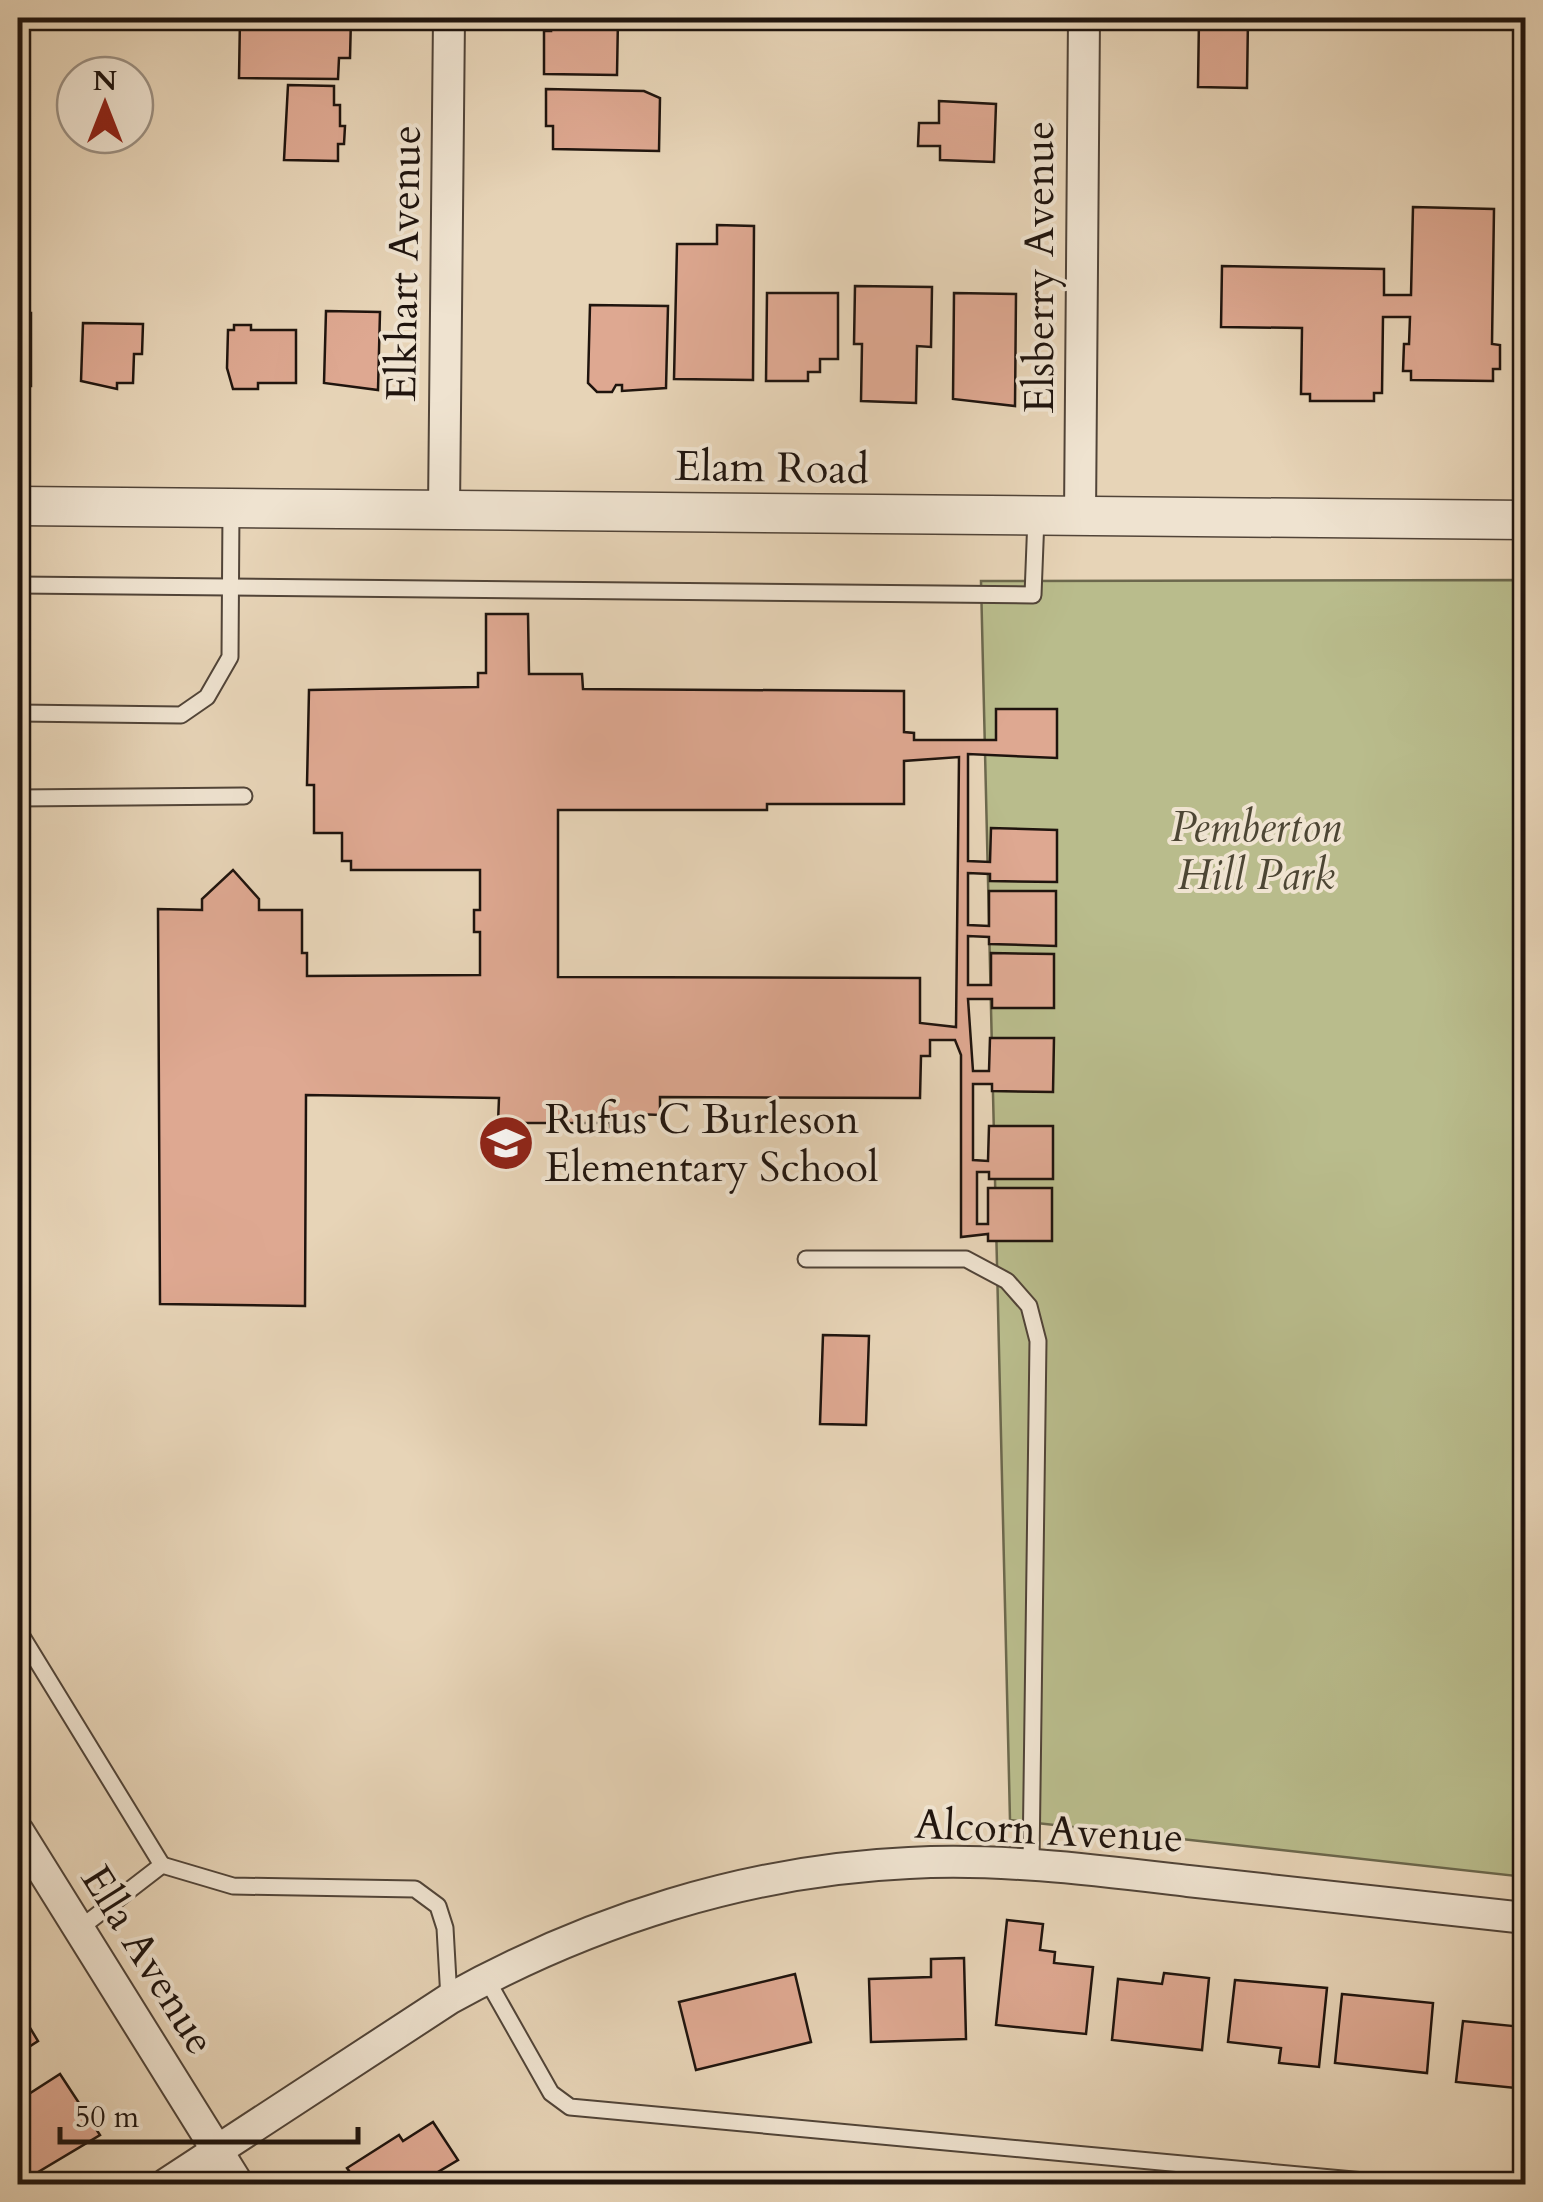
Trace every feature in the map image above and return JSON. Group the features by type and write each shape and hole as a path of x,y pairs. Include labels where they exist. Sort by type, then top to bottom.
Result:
{"street":[{"name":"Elkhart Avenue","path":"444,509 450,18"},
{"name":"Elsberry Avenue","path":"1080,517 1084,18"},
{"name":"Elam Road","path":"18,506 1526,520"},
{"name":"Ella Avenue","path":"18,1831 238,2184"},
{"name":"Alcorn Avenue","path":"166,2184 486,1978 630,1917 730,1889 908,1862 1031,1863 1526,1918"}],"lane":[{"path":"18,713 180,715 208,697 230,658 231,508"},
{"path":"18,585 1033,594 1036,517"},
{"path":"18,798 244,796"},
{"path":"806,1260 966,1260 1007,1280 1029,1306 1038,1341 1031,1863"},
{"path":"18,1630 162,1864 233,1886 414,1889 438,1906 446,1928 449,1999"},
{"path":"79,1929 162,1864"},
{"path":"486,1978 550,2093 570,2107 1397,2184"}],"green space":[{"name":"Pemberton Hill Park","path":"1525,580 1525,1877 1010,1820 981,581"}],"building":[{"path":"240,18 351,18 350,58 339,58 338,79 239,78"},
{"path":"550,18 618,18 617,75 544,74 544,31 551,31"},
{"path":"1199,18 1248,18 1247,88 1198,87"},
{"path":"288,85 334,86 334,105 340,105 340,126 345,126 344,144 338,144 338,161 284,160"},
{"path":"546,89 644,91 660,98 659,151 553,149 553,126 546,126"},
{"path":"939,101 996,104 994,162 940,160 940,146 918,146 919,123 939,123"},
{"path":"1413,207 1494,209 1492,344 1500,345 1500,369 1493,369 1493,381 1411,380 1411,371 1403,371 1410,317 1383,317 1382,393 1374,393 1374,401 1310,401 1310,394 1301,394 1302,328 1221,327 1222,266 1384,269 1384,295 1411,295"},
{"path":"717,225 754,226 753,380 674,379 677,244 717,244"},
{"path":"855,286 932,287 931,347 917,346 916,403 861,401 862,344 854,344"},
{"path":"767,293 838,293 838,359 820,359 820,372 808,372 808,381 766,381"},
{"path":"954,293 1016,294 1015,406 953,399"},
{"path":"590,305 668,306 666,388 622,391 622,385 616,385 612,392 597,392 588,383"},
{"path":"326,311 380,312 378,390 324,383"},
{"path":"18,313 31,313 31,386 18,386"},
{"path":"83,323 143,324 142,354 134,354 133,383 117,383 117,389 81,381"},
{"path":"234,325 251,325 251,330 296,330 296,383 258,383 258,389 233,389 227,368 228,330 234,330"},
{"path":"486,614 528,614 529,674 582,674 583,689 904,691 904,732 914,733 914,740 996,740 996,709 1057,709 1057,758 968,754 968,861 990,862 991,828 1057,830 1057,882 990,881 990,874 968,873 968,925 989,926 989,891 1056,891 1056,946 989,944 989,937 968,936 968,985 991,985 991,953 1054,954 1054,1008 992,1008 992,999 968,999 973,1071 989,1071 990,1038 1054,1038 1053,1092 992,1091 992,1084 973,1084 973,1160 988,1161 989,1126 1053,1126 1053,1179 989,1179 989,1172 977,1172 977,1224 988,1224 988,1188 1052,1188 1052,1241 988,1241 988,1234 961,1237 961,1055 955,1040 930,1040 930,1056 921,1056 920,1098 660,1097 660,1115 636,1114 632,1130 610,1130 610,1123 498,1123 499,1098 306,1095 305,1306 160,1304 158,909 202,910 202,899 233,870 259,899 259,910 302,910 302,953 307,953 307,976 480,975 480,932 474,932 474,910 480,910 480,870 351,870 351,861 342,861 342,833 314,833 314,785 307,785 309,690 478,687 478,673 486,673","holes":["959,757 956,1027 920,1023 920,978 558,977 558,810 767,810 767,804 904,804 904,761"]},
{"path":"823,1335 869,1336 866,1425 820,1424"},
{"path":"1007,1920 1043,1924 1040,1950 1055,1952 1054,1963 1093,1967 1086,2034 996,2025"},
{"path":"964,1958 966,2039 871,2042 869,1979 931,1977 931,1959"},
{"path":"1164,1973 1209,1978 1202,2050 1112,2040 1118,1979 1162,1984"},
{"path":"795,1974 811,2042 696,2070 679,2002"},
{"path":"1235,1980 1327,1988 1319,2067 1279,2063 1281,2048 1228,2042"},
{"path":"1342,1994 1433,2003 1427,2073 1335,2063"},
{"path":"18,2008 38,2041 18,2054"},
{"path":"1523,2013 1526,2089 1456,2082 1463,2021 1522,2027"},
{"path":"60,2074 100,2135 18,2184 18,2101"},
{"path":"433,2122 458,2160 428,2178 432,2184 358,2184 347,2168 399,2135 403,2141"}],"place":[{"name":"Rufus C Burleson Elementary School","path":"506,1143"}]}
